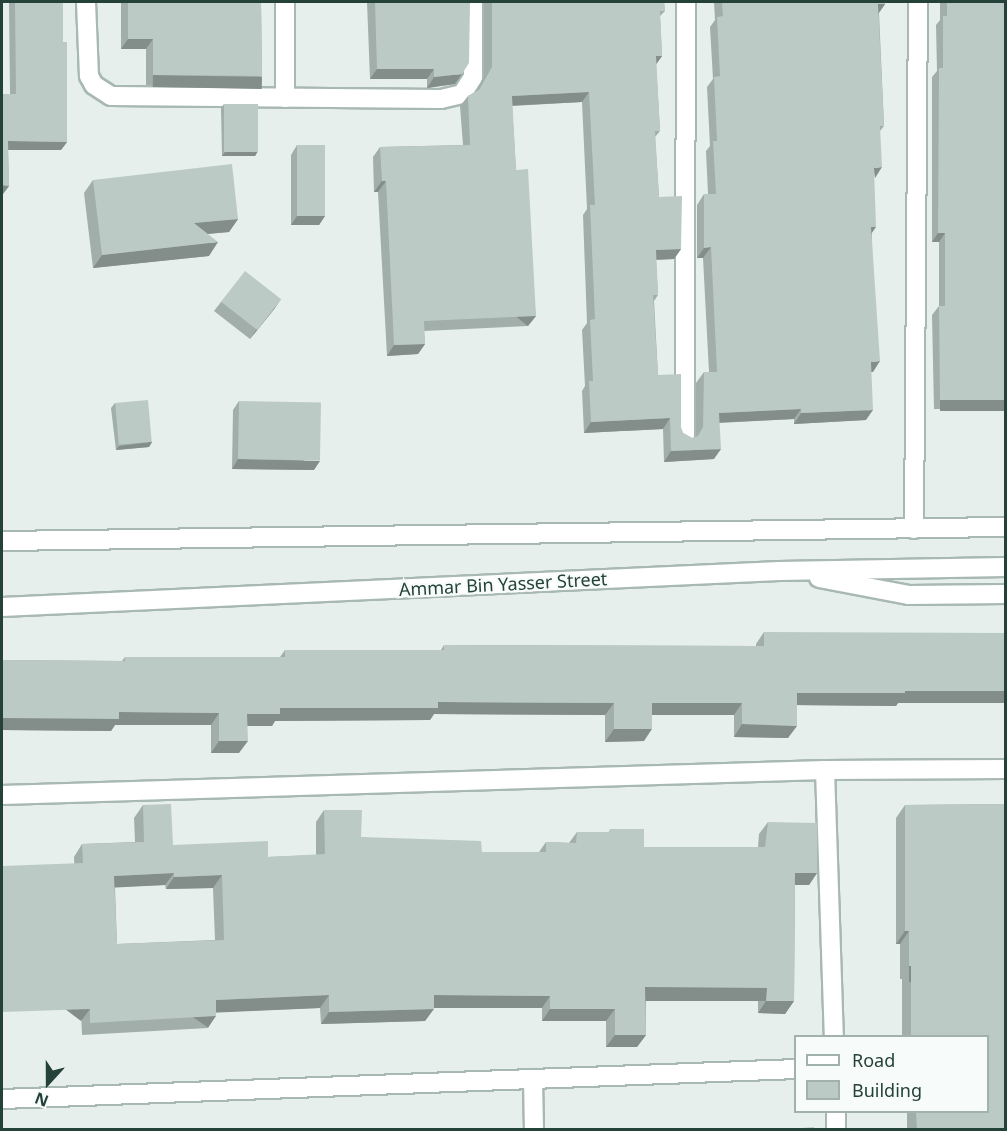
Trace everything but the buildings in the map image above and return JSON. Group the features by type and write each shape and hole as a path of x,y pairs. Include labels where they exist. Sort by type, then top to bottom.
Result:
{"street":[{"path":"86,2 87,66 94,85 102,92 121,97 441,99 462,94 473,77 473,2"},
{"path":"285,2 285,98"},
{"path":"685,437 686,2"},
{"path":"914,529 918,2"},
{"path":"2,541 1005,527"},
{"name":"Ammar Bin Yasser Street","path":"2,607 779,571 1005,567"},
{"path":"779,571 909,595 1005,594"},
{"path":"2,795 825,770 1005,769"},
{"path":"825,770 834,1035"},
{"path":"2,1099 794,1069"},
{"path":"533,1079 534,1130"},
{"path":"836,1113 836,1130"}]}
